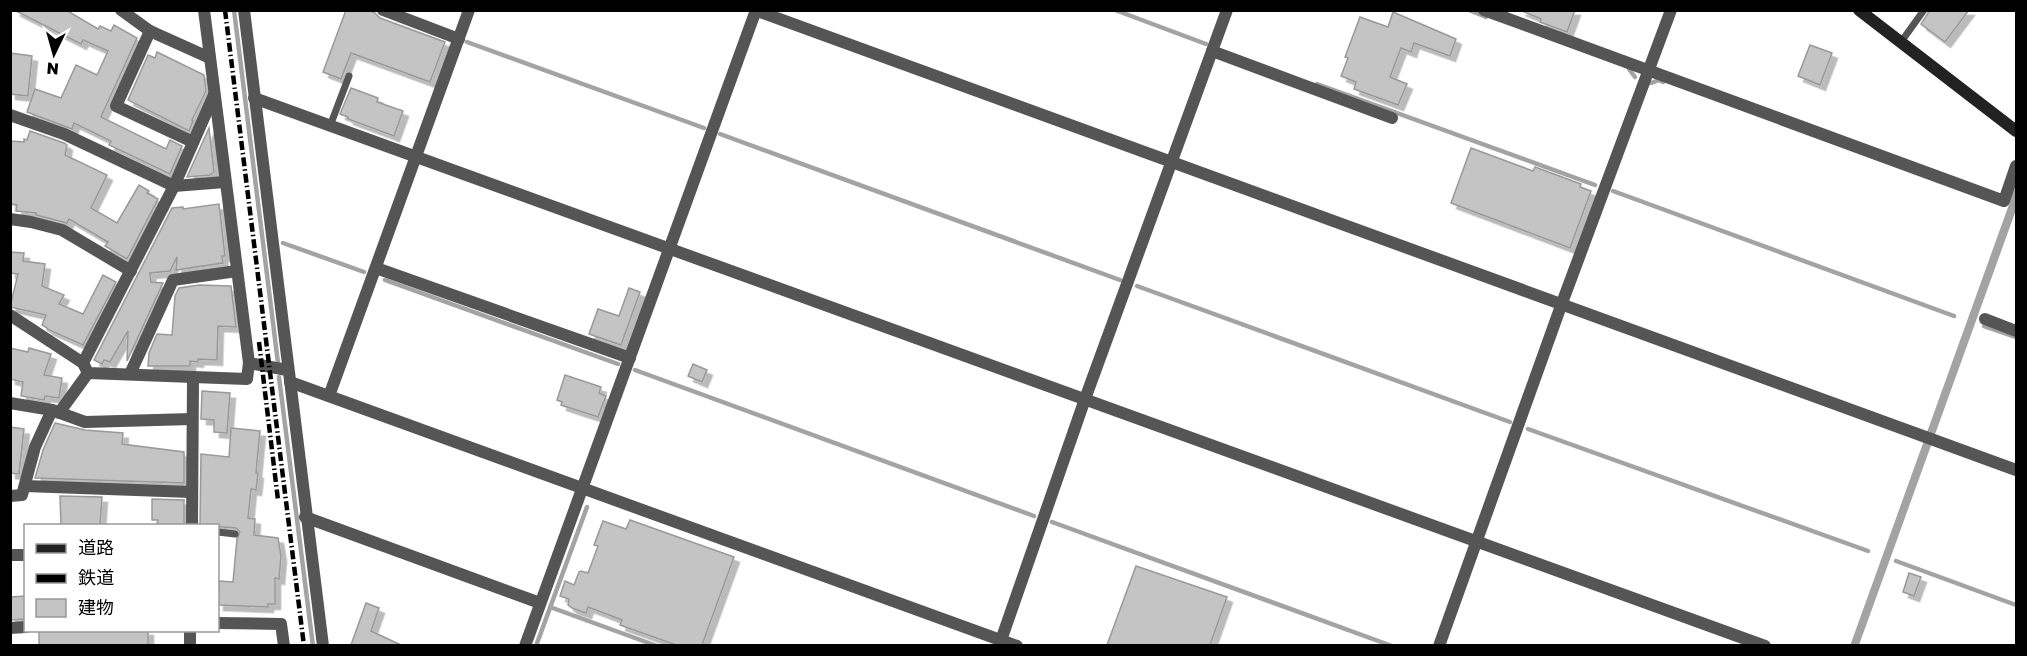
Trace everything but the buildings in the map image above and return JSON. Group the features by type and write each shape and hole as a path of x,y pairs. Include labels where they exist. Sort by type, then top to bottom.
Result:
{"main road":[{"path":"1859,10 2016,131"}],"street":[{"path":"121,10 150,32 210,58"},
{"path":"10,315 85,368 130,374 247,379 249,363 204,10"},
{"path":"243,10 305,517 323,645"},
{"path":"382,10 459,39"},
{"path":"329,396 470,10"},
{"path":"1000,643 1085,399 1227,10"},
{"path":"1484,10 2004,201 2016,166"},
{"path":"1439,645 1562,303 1671,10"},
{"path":"525,645 756,11 2016,470"},
{"path":"150,32 116,106 193,142"},
{"path":"1212,51 1392,118"},
{"path":"10,496 22,495 35,447 85,368 174,186 214,95"},
{"path":"254,98 1766,645"},
{"path":"10,115 64,134 174,186 225,182"},
{"path":"10,219 62,230 131,271"},
{"path":"375,268 630,358"},
{"path":"130,374 174,280 237,271"},
{"path":"1985,319 2016,331"},
{"path":"249,363 289,376 329,396 1000,643 1017,645"},
{"path":"192,524 193,377"},
{"path":"10,403 56,411 85,422 192,419"},
{"path":"25,486 191,492"},
{"path":"305,517 540,603"},
{"path":"219,623 281,624 284,645"}],"lane":[{"path":"1900,42 1924,10"},
{"path":"330,126 349,76"},
{"path":"219,532 235,534"}],"shaded area":[{"path":"2016,185 2016,210 1859,645 1850,646"}],"waterway":[{"path":"234,10 278,363"},
{"path":"1115,10 1206,44"},
{"path":"1469,10 1486,17"},
{"path":"467,42 704,128"},
{"path":"1629,69 1635,77"},
{"path":"1651,83 1659,80 1663,82"},
{"path":"1317,84 1595,185"},
{"path":"720,134 1120,280"},
{"path":"1613,191 1954,316"},
{"path":"283,243 364,272"},
{"path":"385,280 618,364"},
{"path":"1137,286 1510,422"},
{"path":"1984,326 2016,337"},
{"path":"635,370 1034,516"},
{"path":"279,377 313,646"},
{"path":"1528,429 1868,551"},
{"path":"536,646 587,507"},
{"path":"1052,522 1392,646"},
{"path":"1896,561 2016,605"},
{"path":"550,607 657,646"}],"railway":[{"path":"225,10 304,646"},
{"path":"259,342 278,500"}]}
